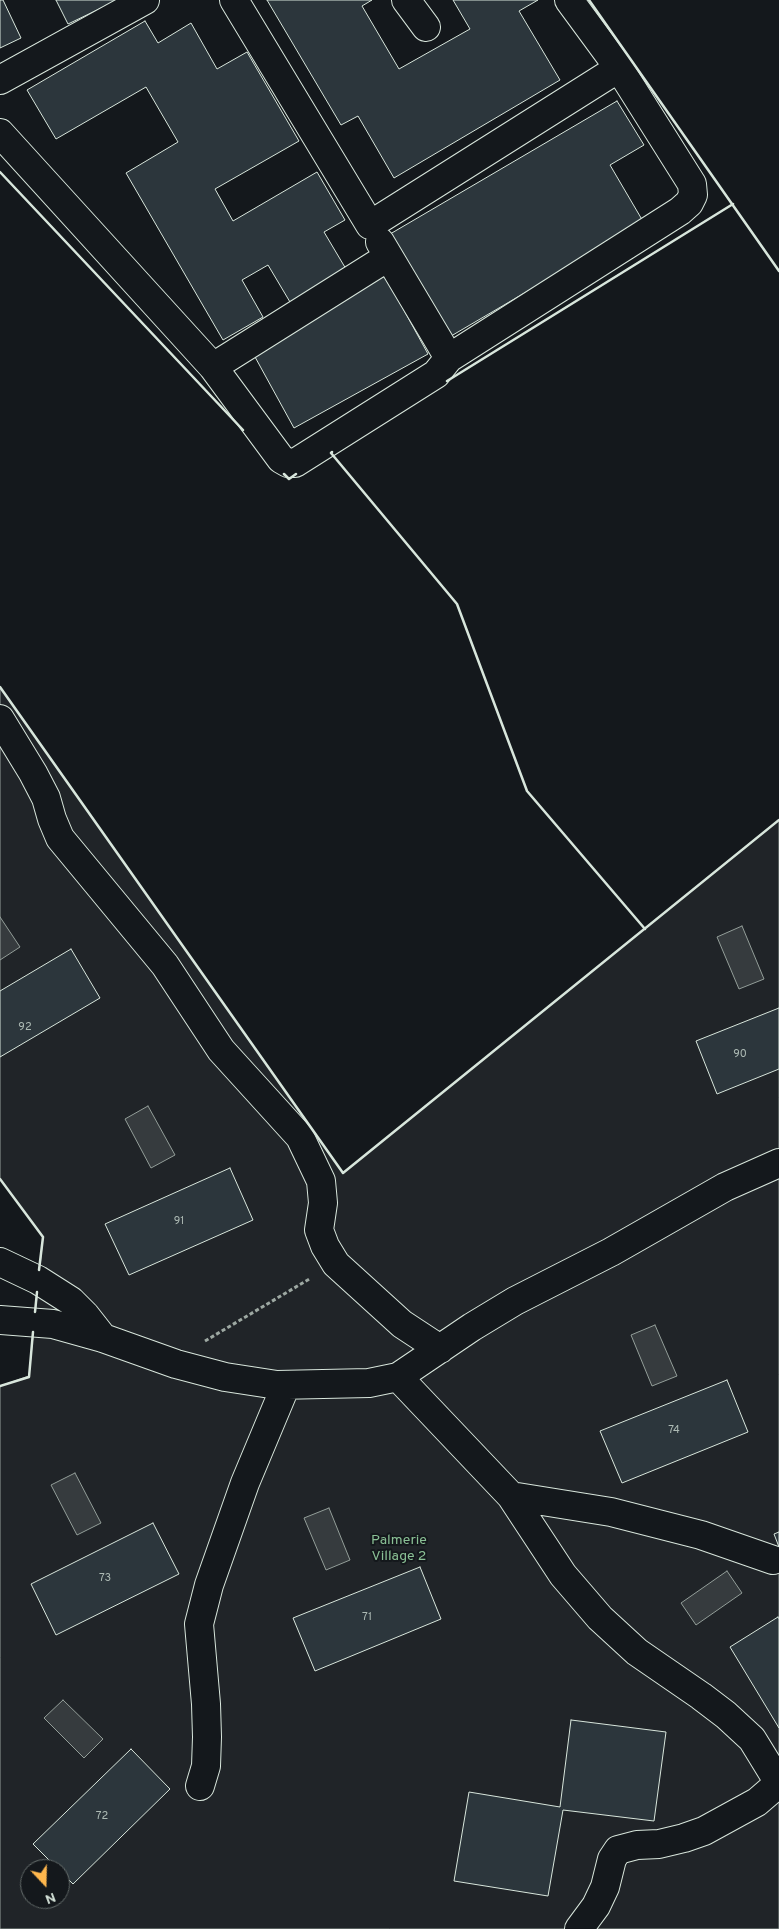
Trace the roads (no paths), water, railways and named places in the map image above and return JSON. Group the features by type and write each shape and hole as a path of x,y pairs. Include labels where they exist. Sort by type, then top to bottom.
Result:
{"street":[{"path":"0,80 145,0"},
{"path":"234,0 449,358"},
{"path":"406,0 426,27"},
{"path":"0,133 213,367 281,459 288,463 295,463 436,374 449,358 672,216 689,203 693,195 692,184 619,68 569,0"},
{"path":"370,225 619,68"},
{"path":"213,367 388,256"},
{"path":"0,719 46,798 60,838 165,964 221,1050 300,1137 320,1181 323,1203 318,1230 336,1264 402,1324 440,1349"},
{"path":"0,1320 53,1324 225,1377 286,1385 370,1382 398,1377 472,1327 515,1301 611,1252 725,1187 779,1163"},
{"path":"0,1262 38,1280 71,1301 103,1338"},
{"path":"398,1377 511,1496 564,1575 600,1618 637,1652 701,1696 739,1727 752,1739 779,1783 757,1802 704,1831 659,1844 636,1845 618,1850 612,1859 605,1887 596,1906 579,1929"},
{"path":"200,1786 206,1766 207,1737 199,1624 209,1585 242,1492 286,1385"},
{"path":"511,1496 611,1512 701,1535 772,1560"}],"park label":[{"name":"Palmerie Village 2","path":"399,1549"}]}
